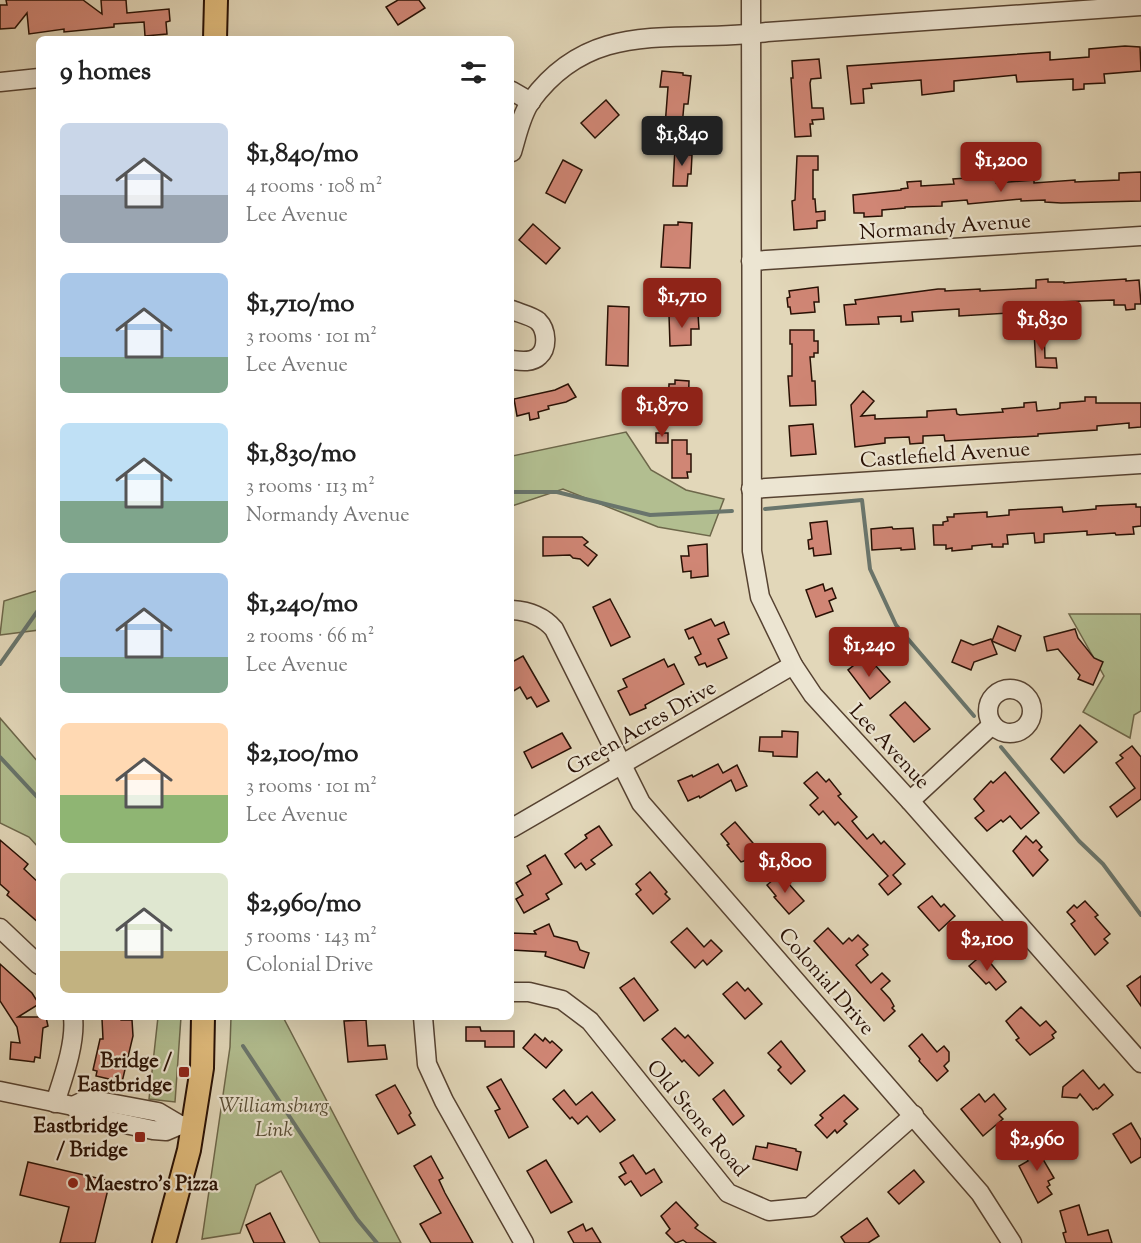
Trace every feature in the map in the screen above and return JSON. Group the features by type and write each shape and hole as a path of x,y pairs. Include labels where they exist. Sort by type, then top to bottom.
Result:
{"main road":[{"path":"215,36 216,0"},
{"path":"164,1243 182,1180 186,1126 202,1068 203,1020"}],"street":[{"name":"Lee Avenue","path":"751,0 751,489 752,551 760,597 793,664 813,695 1140,1061"},
{"path":"514,143 522,108 556,73 582,56 607,44 641,38 733,36 1141,6"},
{"path":"0,82 36,78"},
{"path":"514,94 522,108"},
{"name":"Normandy Avenue","path":"751,261 1141,236"},
{"path":"514,311 538,321 544,332 546,344 539,357 525,362 514,360"},
{"name":"Castlefield Avenue","path":"751,489 1141,464"},
{"name":"Colonial Drive","path":"514,610 529,612 548,621 641,803 980,1193 1012,1243"},
{"name":"Green Acres Drive","path":"514,827 793,664"},
{"path":"910,801 992,725"},
{"path":"0,928 36,962"},
{"name":"Old Stone Road","path":"514,992 529,992 562,1000 590,1021 728,1193 769,1211 810,1207 914,1115"},
{"path":"64,1104 63,1078 72,1037 73,1020"},
{"path":"423,1020 427,1064 444,1101 524,1243"},
{"path":"0,1091 64,1104 88,1100 158,1112 186,1126"}],"green space":[{"path":"626,432 651,470 686,490 724,499 710,536 658,527 563,489 514,505 514,456"},
{"path":"36,591 36,630 0,635 4,601"},
{"path":"1069,614 1141,614 1141,711 1134,715 1130,738 1083,712 1104,676"},
{"path":"0,718 36,760 36,845 29,837 0,823"},
{"path":"158,1020 181,1020 175,1102 149,1099"},
{"name":"Williamsburg Link","path":"231,1020 285,1020 401,1243 320,1243 281,1171 256,1185 240,1233 202,1239 230,1047"}],"building":[{"path":"6,0 83,0 102,14 101,0 126,0 127,13 169,9 170,21 166,22 167,34 145,36 144,22 114,24 114,27 64,32 64,29 29,34 27,13 15,28 0,29 0,5 7,5"},
{"path":"398,0 419,0 425,8 398,25 386,7"},
{"path":"1140,47 1141,71 1104,74 1105,83 1084,84 1084,89 1073,90 1073,79 1017,82 1016,75 954,81 954,91 922,95 921,80 871,84 872,88 863,89 864,103 851,104 847,66 1050,52 1050,60 1089,57 1089,49"},
{"path":"819,59 821,78 811,79 810,83 812,108 823,108 824,119 812,120 811,136 795,137 792,61"},
{"path":"662,71 691,76 688,104 684,104 682,127 665,126 668,87 660,87"},
{"path":"606,100 619,115 595,138 581,123"},
{"path":"675,147 689,148 689,155 692,155 691,174 688,174 687,186 673,186"},
{"path":"797,156 818,156 818,170 813,170 813,199 815,199 816,212 825,211 825,220 817,221 817,228 794,230 792,201 795,200"},
{"path":"563,160 582,170 565,203 546,193"},
{"path":"1141,172 1141,201 1061,203 1045,202 1045,200 1021,201 1021,199 968,204 967,200 942,202 942,206 882,210 882,216 864,217 864,213 854,213 853,195 901,190 908,188 907,182 921,181 921,186 954,184 953,179 981,177 981,180 996,180 996,183 1034,180 1034,183 1075,180 1075,182 1119,180 1119,173"},
{"path":"678,222 692,223 690,268 661,267 664,225 678,225"},
{"path":"533,224 560,248 546,264 519,240"},
{"path":"1048,279 1048,282 1064,283 1139,280 1141,304 1135,304 1135,309 1126,310 1125,305 1114,305 1114,300 1056,302 1057,308 1026,310 1027,319 1009,320 1009,313 959,316 959,309 912,312 913,321 901,322 901,316 878,317 879,324 846,325 844,305 856,304 855,300 938,289 945,289 945,291 980,289 980,291 1036,288 1036,280"},
{"path":"818,287 819,302 814,302 815,312 791,314 787,298 790,297 789,291"},
{"path":"608,306 629,307 628,366 606,365"},
{"path":"698,314 699,329 691,329 691,345 670,346 669,315"},
{"path":"790,330 814,330 814,341 818,341 818,353 810,357 812,381 815,381 816,405 790,406 788,376 792,376 792,344 790,344"},
{"path":"1044,330 1045,358 1056,358 1057,368 1036,367 1034,331"},
{"path":"675,380 689,381 688,416 668,415 669,384 675,384"},
{"path":"568,384 576,397 548,406 549,409 538,412 539,418 530,420 529,413 517,416 514,399 555,390"},
{"path":"863,391 874,401 861,416 875,415 875,419 927,417 927,411 956,409 957,414 960,415 1003,412 1002,409 1024,407 1024,403 1036,402 1037,411 1057,409 1060,408 1060,403 1085,401 1085,397 1096,397 1096,403 1141,403 1141,427 1129,428 1129,423 1097,426 1097,430 1038,434 1038,436 945,441 944,435 923,436 923,443 910,444 909,437 885,438 885,443 855,447 851,405"},
{"path":"813,424 816,454 791,456 789,426"},
{"path":"656,433 668,433 668,443 656,443"},
{"path":"672,440 687,440 687,454 691,454 691,472 687,472 688,478 672,478"},
{"path":"1136,504 1136,507 1141,507 1141,526 1133,527 1134,534 1087,535 1087,531 1044,534 1044,542 1035,543 1034,533 1007,535 1008,544 1003,544 1003,547 992,547 992,544 952,551 952,548 946,549 946,545 934,545 933,525 943,525 943,522 948,521 947,517 954,517 954,514 987,512 987,517 1009,515 1009,510 1062,507 1063,512 1096,509 1096,506"},
{"path":"827,521 831,554 814,556 813,548 809,549 808,540 812,539 810,523"},
{"path":"892,527 893,529 913,528 915,549 872,550 871,529"},
{"path":"543,537 582,537 588,542 584,545 597,555 588,566 580,559 570,555 543,556"},
{"path":"707,544 708,576 691,578 691,571 683,572 681,556 689,556 688,546"},
{"path":"823,584 825,591 832,588 836,598 829,601 833,611 816,617 806,590"},
{"path":"610,599 630,637 611,646 593,607"},
{"path":"711,619 715,626 724,622 729,634 718,639 727,658 707,667 705,663 699,665 695,657 701,654 693,637 689,639 685,630"},
{"path":"998,626 1021,636 1015,651 992,641"},
{"path":"1075,629 1078,638 1094,658 1103,662 1093,685 1078,679 1080,675 1058,649 1047,651 1044,637"},
{"path":"991,639 997,654 974,662 971,670 952,662 961,640 973,645"},
{"path":"523,656 549,701 537,707 531,697 527,699 520,687 514,691 514,661"},
{"path":"863,658 872,670 876,666 890,682 870,699 848,670"},
{"path":"664,659 668,667 674,664 684,684 645,705 646,708 630,715 618,691 627,687 623,679"},
{"path":"905,702 930,729 914,742 890,715"},
{"path":"1080,725 1097,742 1064,773 1051,759"},
{"path":"782,731 798,732 797,757 773,756 773,752 759,751 760,737 782,737"},
{"path":"562,733 571,748 532,768 524,752"},
{"path":"1132,746 1141,757 1141,799 1117,817 1110,807 1135,788 1116,763 1123,758 1120,755"},
{"path":"718,764 723,773 737,765 747,786 736,791 731,780 700,798 699,796 688,801 678,781 692,775 693,777"},
{"path":"817,772 826,782 829,779 841,794 838,796 857,817 852,821 867,839 873,834 881,844 884,841 905,864 893,875 901,884 888,895 879,884 888,876 838,822 835,825 823,811 819,815 810,805 818,798 804,783"},
{"path":"1005,772 1039,813 1021,829 1010,816 987,831 975,818 984,811 974,799 991,781 993,783"},
{"path":"735,822 758,849 741,862 721,834"},
{"path":"599,826 612,845 591,860 595,864 586,870 581,863 575,868 565,854 587,838 585,835"},
{"path":"1026,836 1033,843 1036,840 1042,847 1039,850 1048,860 1033,876 1013,851"},
{"path":"0,840 28,864 24,869 36,880 36,920 7,895 9,892 0,884"},
{"path":"545,855 562,884 546,894 549,899 524,913 516,899 523,895 516,883 531,874 527,866"},
{"path":"650,872 670,899 653,914 636,894 641,890 636,884"},
{"path":"780,874 804,901 789,914 767,885"},
{"path":"932,896 941,907 944,904 955,916 939,931 918,907"},
{"path":"1085,901 1098,915 1095,917 1110,934 1104,939 1108,943 1095,955 1071,924 1075,921 1067,912 1074,905 1077,908"},
{"path":"549,924 554,936 577,942 580,950 589,953 584,968 545,956 546,952 514,950 514,933 536,934 534,931"},
{"path":"687,928 704,947 711,940 722,951 707,965 703,960 695,968 671,942"},
{"path":"828,928 843,944 849,938 852,941 858,935 868,945 863,949 868,955 856,965 871,983 882,973 890,981 881,989 890,999 895,1011 884,1021 814,941"},
{"path":"983,954 1006,982 996,990 989,982 986,984 969,966"},
{"path":"0,964 36,999 36,1006 18,1017 36,1017 36,1020 47,1020 48,1026 43,1028 40,1058 35,1057 34,1062 10,1059 11,1042 20,1043 17,1027 0,1001"},
{"path":"1141,976 1141,1006 1127,986"},
{"path":"634,978 658,1010 644,1021 620,988"},
{"path":"737,982 745,991 748,988 762,1004 745,1019 723,994"},
{"path":"1021,1007 1040,1026 1046,1021 1056,1032 1052,1035 1054,1038 1030,1055 1016,1040 1019,1038 1006,1021"},
{"path":"102,1020 132,1020 133,1036 122,1082 96,1076 97,1071 93,1070 100,1039 103,1039"},
{"path":"366,1020 368,1046 385,1045 387,1059 348,1062 344,1021"},
{"path":"466,1027 480,1027 481,1031 514,1031 514,1047 485,1047 485,1041 466,1041"},
{"path":"675,1028 685,1038 688,1035 713,1063 699,1076 684,1060 682,1062 662,1039"},
{"path":"535,1034 543,1041 545,1038 550,1043 552,1041 562,1050 546,1068 523,1048"},
{"path":"922,1034 937,1052 944,1046 949,1052 949,1061 944,1066 948,1071 937,1081 909,1046"},
{"path":"781,1041 805,1071 791,1084 778,1070 781,1067 768,1053"},
{"path":"1083,1070 1099,1089 1104,1084 1113,1095 1097,1109 1093,1110 1080,1094 1077,1098 1062,1097 1063,1087"},
{"path":"501,1079 528,1127 509,1138 495,1111 500,1109 487,1087"},
{"path":"395,1085 415,1125 398,1134 376,1095"},
{"path":"564,1090 576,1105 592,1092 615,1120 600,1132 587,1116 578,1124 572,1117 570,1119 553,1099"},
{"path":"724,1090 744,1116 733,1125 713,1099"},
{"path":"979,1094 985,1102 994,1094 1006,1109 999,1115 1003,1119 983,1136 961,1109"},
{"path":"844,1095 858,1109 844,1121 847,1124 837,1133 835,1130 827,1138 815,1125 823,1118 820,1115"},
{"path":"1131,1123 1141,1140 1141,1157 1131,1163 1113,1134"},
{"path":"1029,1141 1044,1145 1041,1156 1054,1178 1048,1181 1050,1185 1047,1187 1052,1194 1038,1203 1019,1166 1028,1161 1025,1155"},
{"path":"768,1143 801,1152 797,1170 753,1159 756,1146 767,1148"},
{"path":"633,1155 646,1174 654,1169 662,1182 641,1196 631,1181 625,1185 619,1177 626,1173 620,1163"},
{"path":"431,1156 443,1178 439,1180 445,1193 473,1243 431,1243 420,1224 441,1213 414,1166"},
{"path":"546,1160 572,1202 551,1213 527,1171"},
{"path":"28,1162 110,1181 95,1243 60,1243 69,1207 20,1195"},
{"path":"914,1170 924,1182 899,1204 888,1192"},
{"path":"676,1202 698,1225 695,1228 716,1243 687,1243 683,1240 676,1243 666,1233 670,1229 661,1216"},
{"path":"1079,1205 1088,1235 1108,1230 1112,1243 1066,1243 1063,1233 1066,1232 1060,1211"},
{"path":"270,1213 285,1243 254,1243 246,1225"},
{"path":"867,1218 879,1236 868,1243 845,1243 841,1237"},
{"path":"583,1224 586,1231 592,1228 601,1243 574,1243 568,1232"}],"waterway":[{"path":"514,492 557,492 650,515 732,511"},
{"path":"765,509 862,500 870,569 896,625 974,716"},
{"path":"0,664 36,613"},
{"path":"1001,747 1079,841 1103,864 1141,915"},
{"path":"0,757 36,796"},
{"path":"243,1046 357,1219 377,1243"}],"place":[{"name":"Bridge / Eastbridge","path":"184,1072"},
{"name":"Eastbridge / Bridge","path":"140,1137"},
{"name":"Maestro's Pizza","path":"73,1183"}]}
